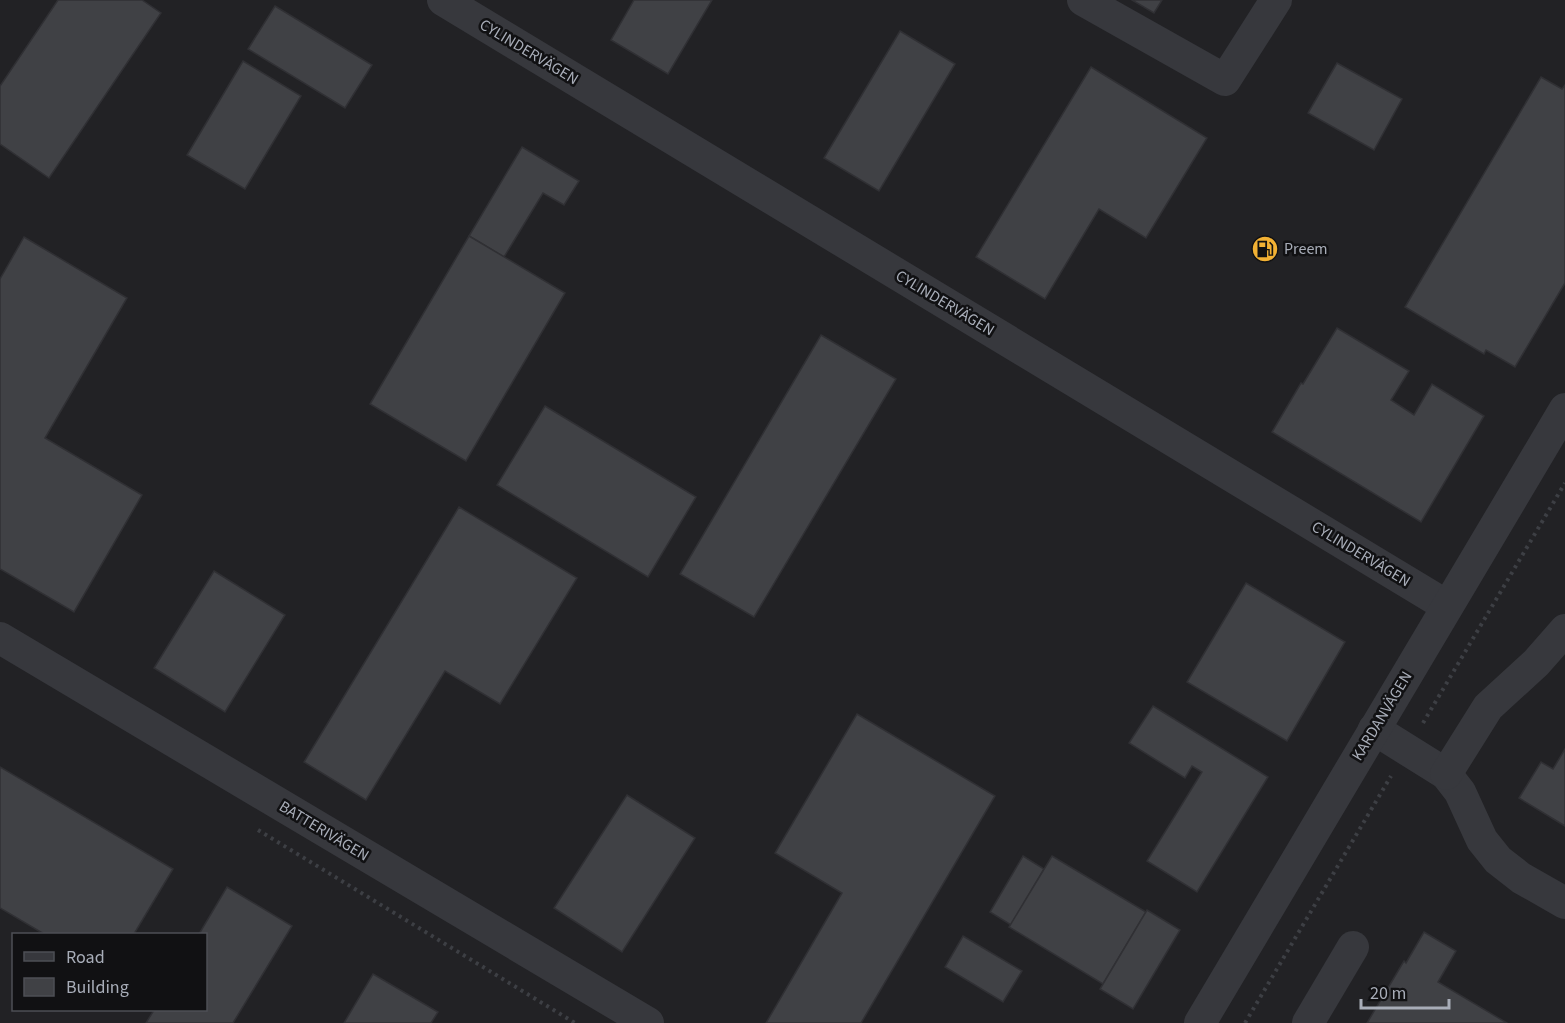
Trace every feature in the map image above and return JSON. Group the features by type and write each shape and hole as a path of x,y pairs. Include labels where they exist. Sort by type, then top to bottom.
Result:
{"street":[{"name":"CYLINDERVÄGEN","path":"443,0 1447,606"},
{"path":"1083,0 1225,80 1276,0"},
{"name":"KARDANVÄGEN","path":"1206,1021 1374,729 1565,409"},
{"path":"1446,774 1488,708 1536,663 1565,630"},
{"name":"BATTERIVÄGEN","path":"0,639 648,1023"},
{"path":"1374,729 1446,774 1460,792 1482,840 1498,860 1521,878 1565,903"},
{"path":"1308,1023 1353,948"}],"path":[{"path":"252,827 575,1023"}],"shaded area":[{"path":"0,0 1565,0 1565,1023 0,1023"}],"building":[{"path":"58,0 142,0 161,13 49,178 0,144 0,86"},
{"path":"634,0 712,0 668,74 611,40"},
{"path":"1132,0 1162,0 1154,13"},
{"path":"275,6 372,65 345,108 248,49"},
{"path":"900,31 955,64 879,191 824,158"},
{"path":"243,61 301,96 245,189 187,155"},
{"path":"1337,63 1402,99 1374,150 1308,113"},
{"path":"1091,67 1207,138 1146,238 1099,209 1045,299 976,257"},
{"path":"1541,77 1562,89 1565,85 1565,283 1515,367 1486,350 1484,354 1405,307"},
{"path":"522,147 579,181 564,205 543,193 504,257 469,236"},
{"path":"469,236 565,293 466,461 370,404"},
{"path":"24,237 127,298 45,438 142,495 74,612 0,569 0,279"},
{"path":"1337,328 1409,371 1391,400 1414,415 1432,384 1484,416 1421,522 1272,432"},
{"path":"821,335 896,379 754,617 680,574"},
{"path":"545,406 696,497 648,577 497,485"},
{"path":"459,507 577,578 500,704 445,671 366,800 304,762"},
{"path":"214,571 285,615 225,712 154,668"},
{"path":"1246,583 1345,642 1287,741 1187,682"},
{"path":"1153,706 1268,777 1197,892 1147,861 1202,772 1192,766 1185,778 1129,743"},
{"path":"857,714 995,796 861,1023 766,1023 842,893 775,853"},
{"path":"1565,749 1565,826 1519,798 1541,762 1553,769"},
{"path":"0,767 173,869 135,933 42,933 0,908"},
{"path":"627,795 695,838 622,952 554,908"},
{"path":"1023,856 1044,869 1011,925 990,912"},
{"path":"1052,856 1146,912 1103,984 1009,927"},
{"path":"227,887 292,926 233,1023 146,1023 153,1011 207,1011 207,933 200,933"},
{"path":"1147,910 1180,930 1133,1009 1100,989"},
{"path":"1424,932 1456,951 1438,982 1507,1023 1367,1023"},
{"path":"963,936 1022,971 1003,1002 945,967"},
{"path":"373,974 438,1012 431,1023 344,1023"}],"place":[{"name":"Preem","path":"1265,249"}]}
